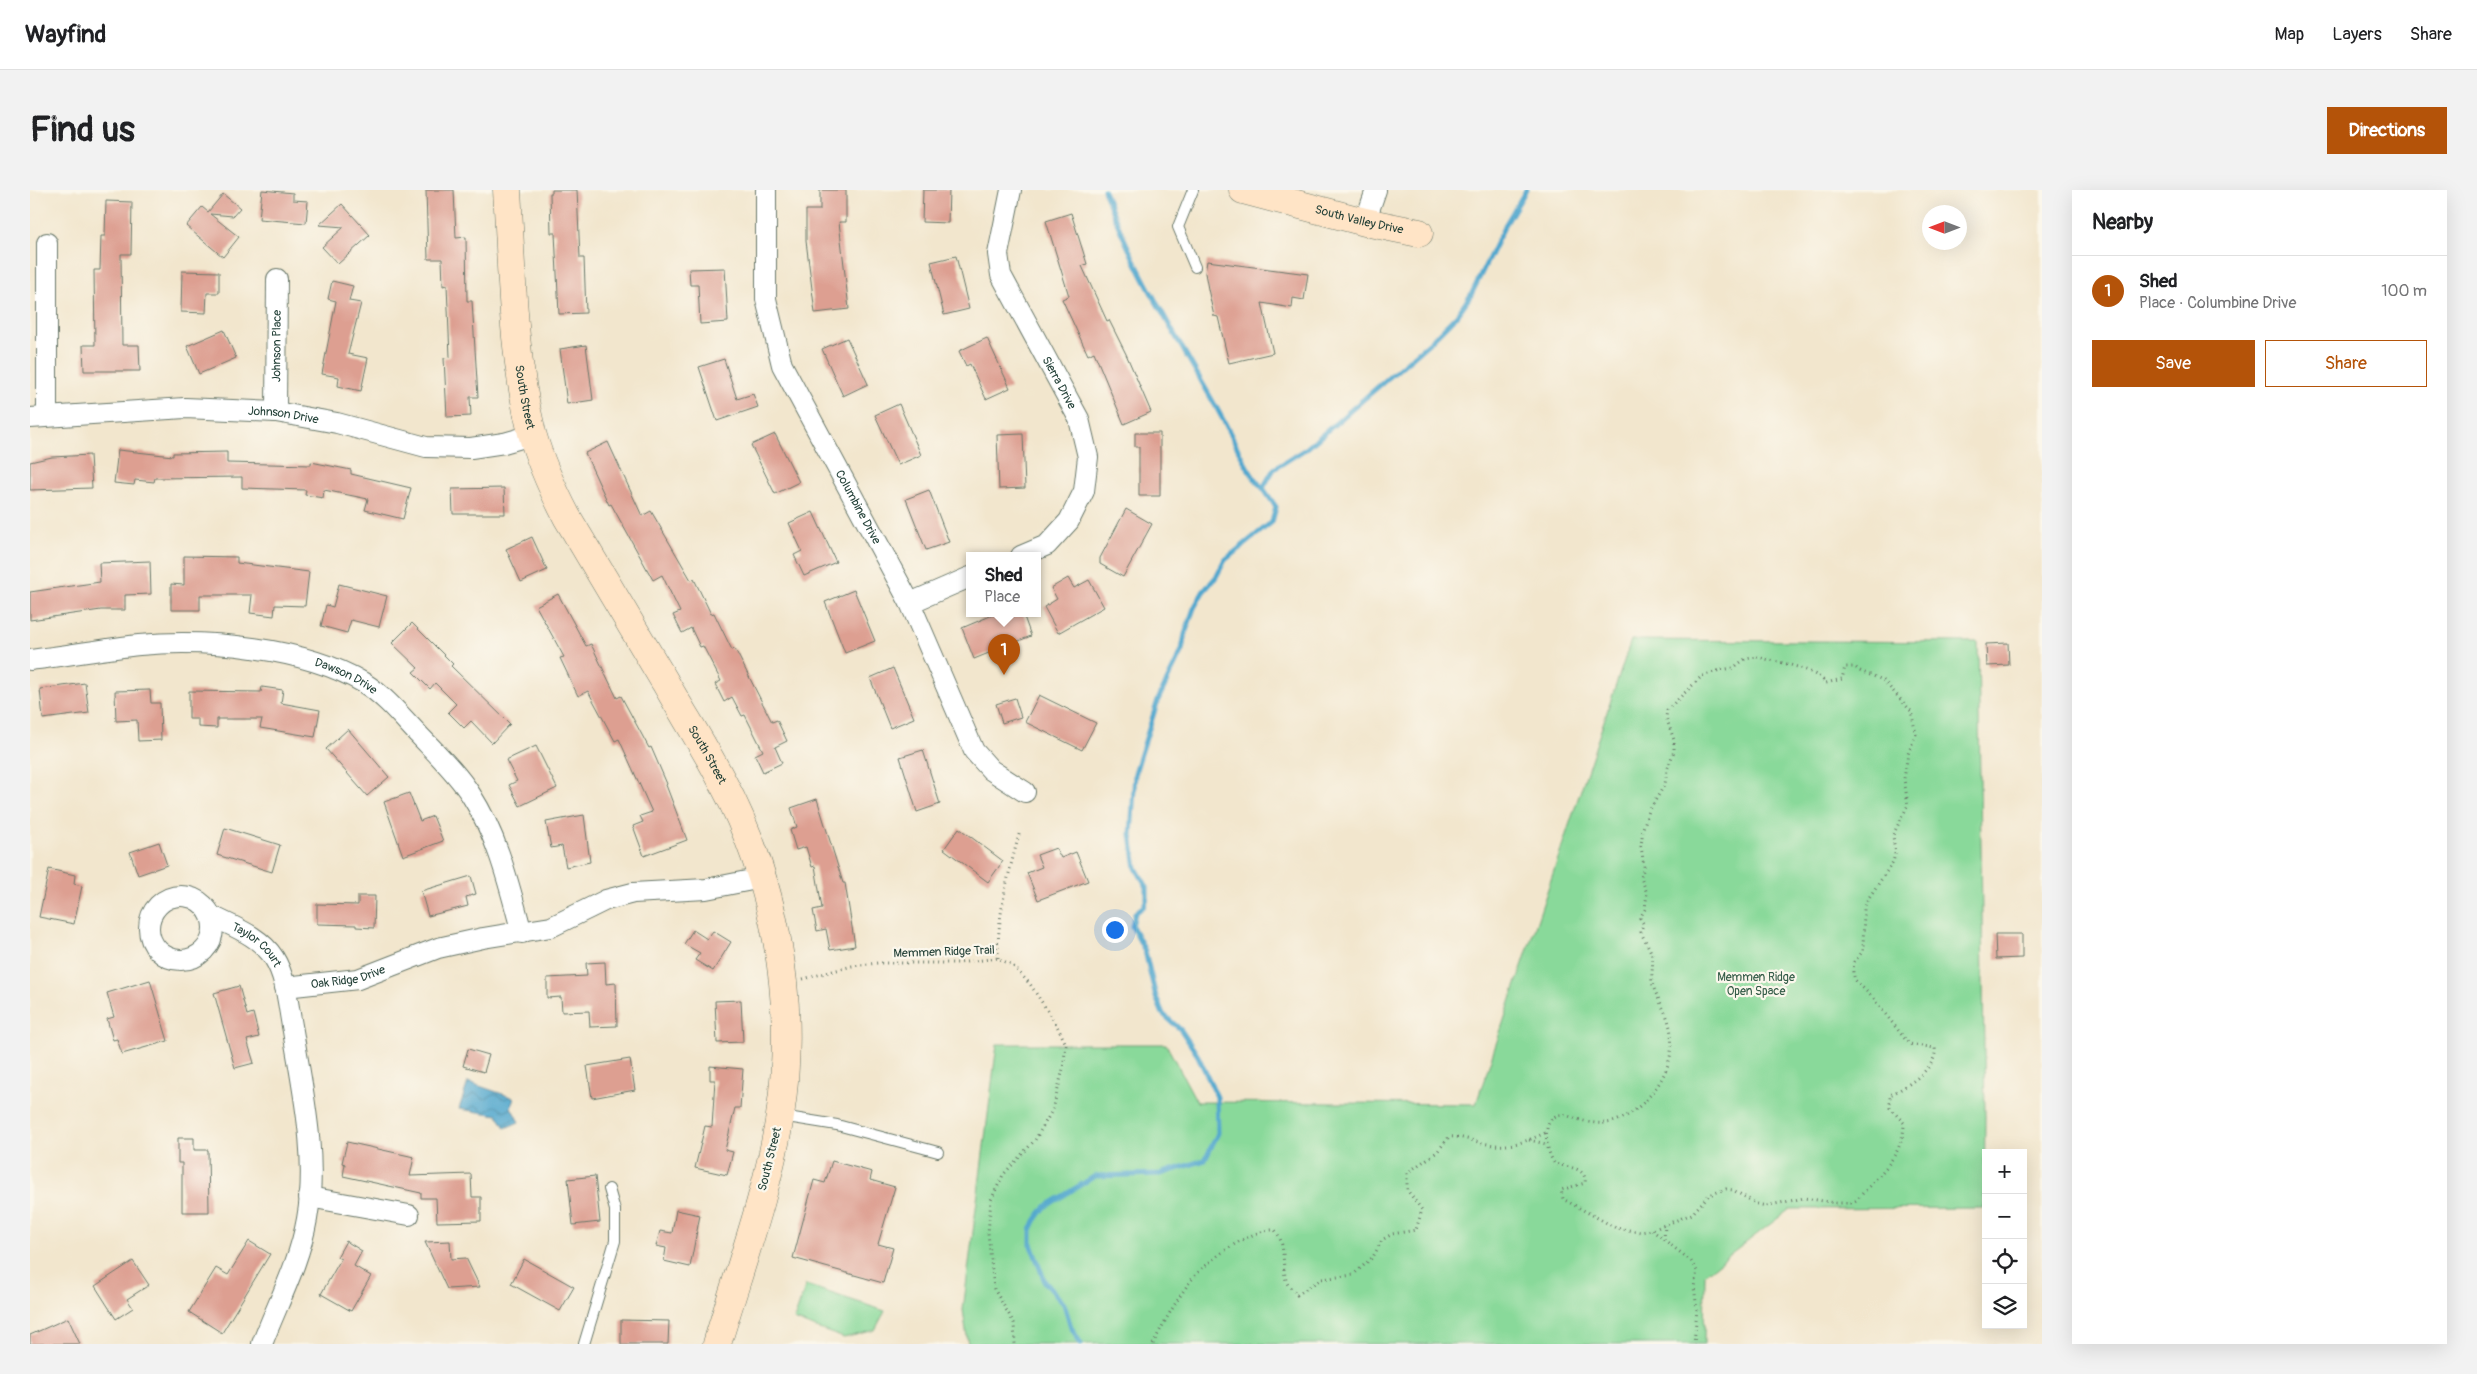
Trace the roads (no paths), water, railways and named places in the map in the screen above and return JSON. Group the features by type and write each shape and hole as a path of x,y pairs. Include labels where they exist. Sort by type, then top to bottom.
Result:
{"street":[{"name":"South Street","path":"507,190 520,369 532,435 547,475 567,517 722,779 750,842 762,878 778,942 784,985 786,1038 780,1116 768,1168 717,1344"},
{"name":"Columbine Drive","path":"766,190 766,299 782,365 910,603 974,751 991,770 1025,792"},
{"name":"Sierra Drive","path":"1011,190 998,254 1001,275 1079,419 1088,457 1084,491 1069,521 1047,545 1030,552"},
{"name":"South Valley Drive","path":"1243,190 1365,222 1419,233"},
{"path":"1365,222 1376,190"},
{"path":"38,417 47,243"},
{"name":"Johnson Place","path":"276,412 277,279"},
{"name":"Johnson Drive","path":"38,417 185,408 276,412 337,422 426,447 471,448 504,443 532,435"},
{"path":"910,603 966,580"},
{"name":"Dawson Drive","path":"30,660 140,645 209,645 293,656 324,665 353,677 365,684 391,706 446,763 471,795 500,855 522,933"},
{"name":"Oak Ridge Drive","path":"285,987 358,979 438,948 562,924 606,900 633,893 719,888 762,878"},
{"name":"Taylor Court","path":"212,916 249,934 259,942 274,958 285,987"},
{"path":"262,1344 297,1258 309,1197 309,1153 304,1102 285,987"},
{"path":"309,1197 409,1215"}],"lane":[{"path":"1193,190 1178,227 1195,267"},
{"path":"780,1116 837,1125 938,1152"},
{"path":"584,1344 615,1241 615,1210 609,1189"}],"water":[{"path":"468,1082 514,1098 511,1107 519,1122 505,1128 498,1115 459,1109"}],"waterway":[{"path":"1104,190 1143,278 1226,424 1251,474 1263,488"},
{"path":"1081,1344 1071,1327 1064,1304 1045,1282 1031,1244 1031,1230 1035,1221 1045,1207 1095,1176 1160,1174 1205,1160 1218,1133 1217,1097 1198,1056 1181,1030 1163,1014 1156,997 1145,951 1132,926 1135,913 1144,906 1147,898 1147,887 1136,868 1131,835 1135,773 1158,700 1182,650 1185,634 1194,608 1203,592 1216,577 1225,560 1272,522 1276,507 1263,488 1274,469 1307,448 1430,342 1457,315 1471,295 1504,227 1526,190"}],"place":[{"name":"Shed","path":"1004,675"}],"park label":[{"name":"Memmen Ridge Open Space","path":"1756,984"}]}
